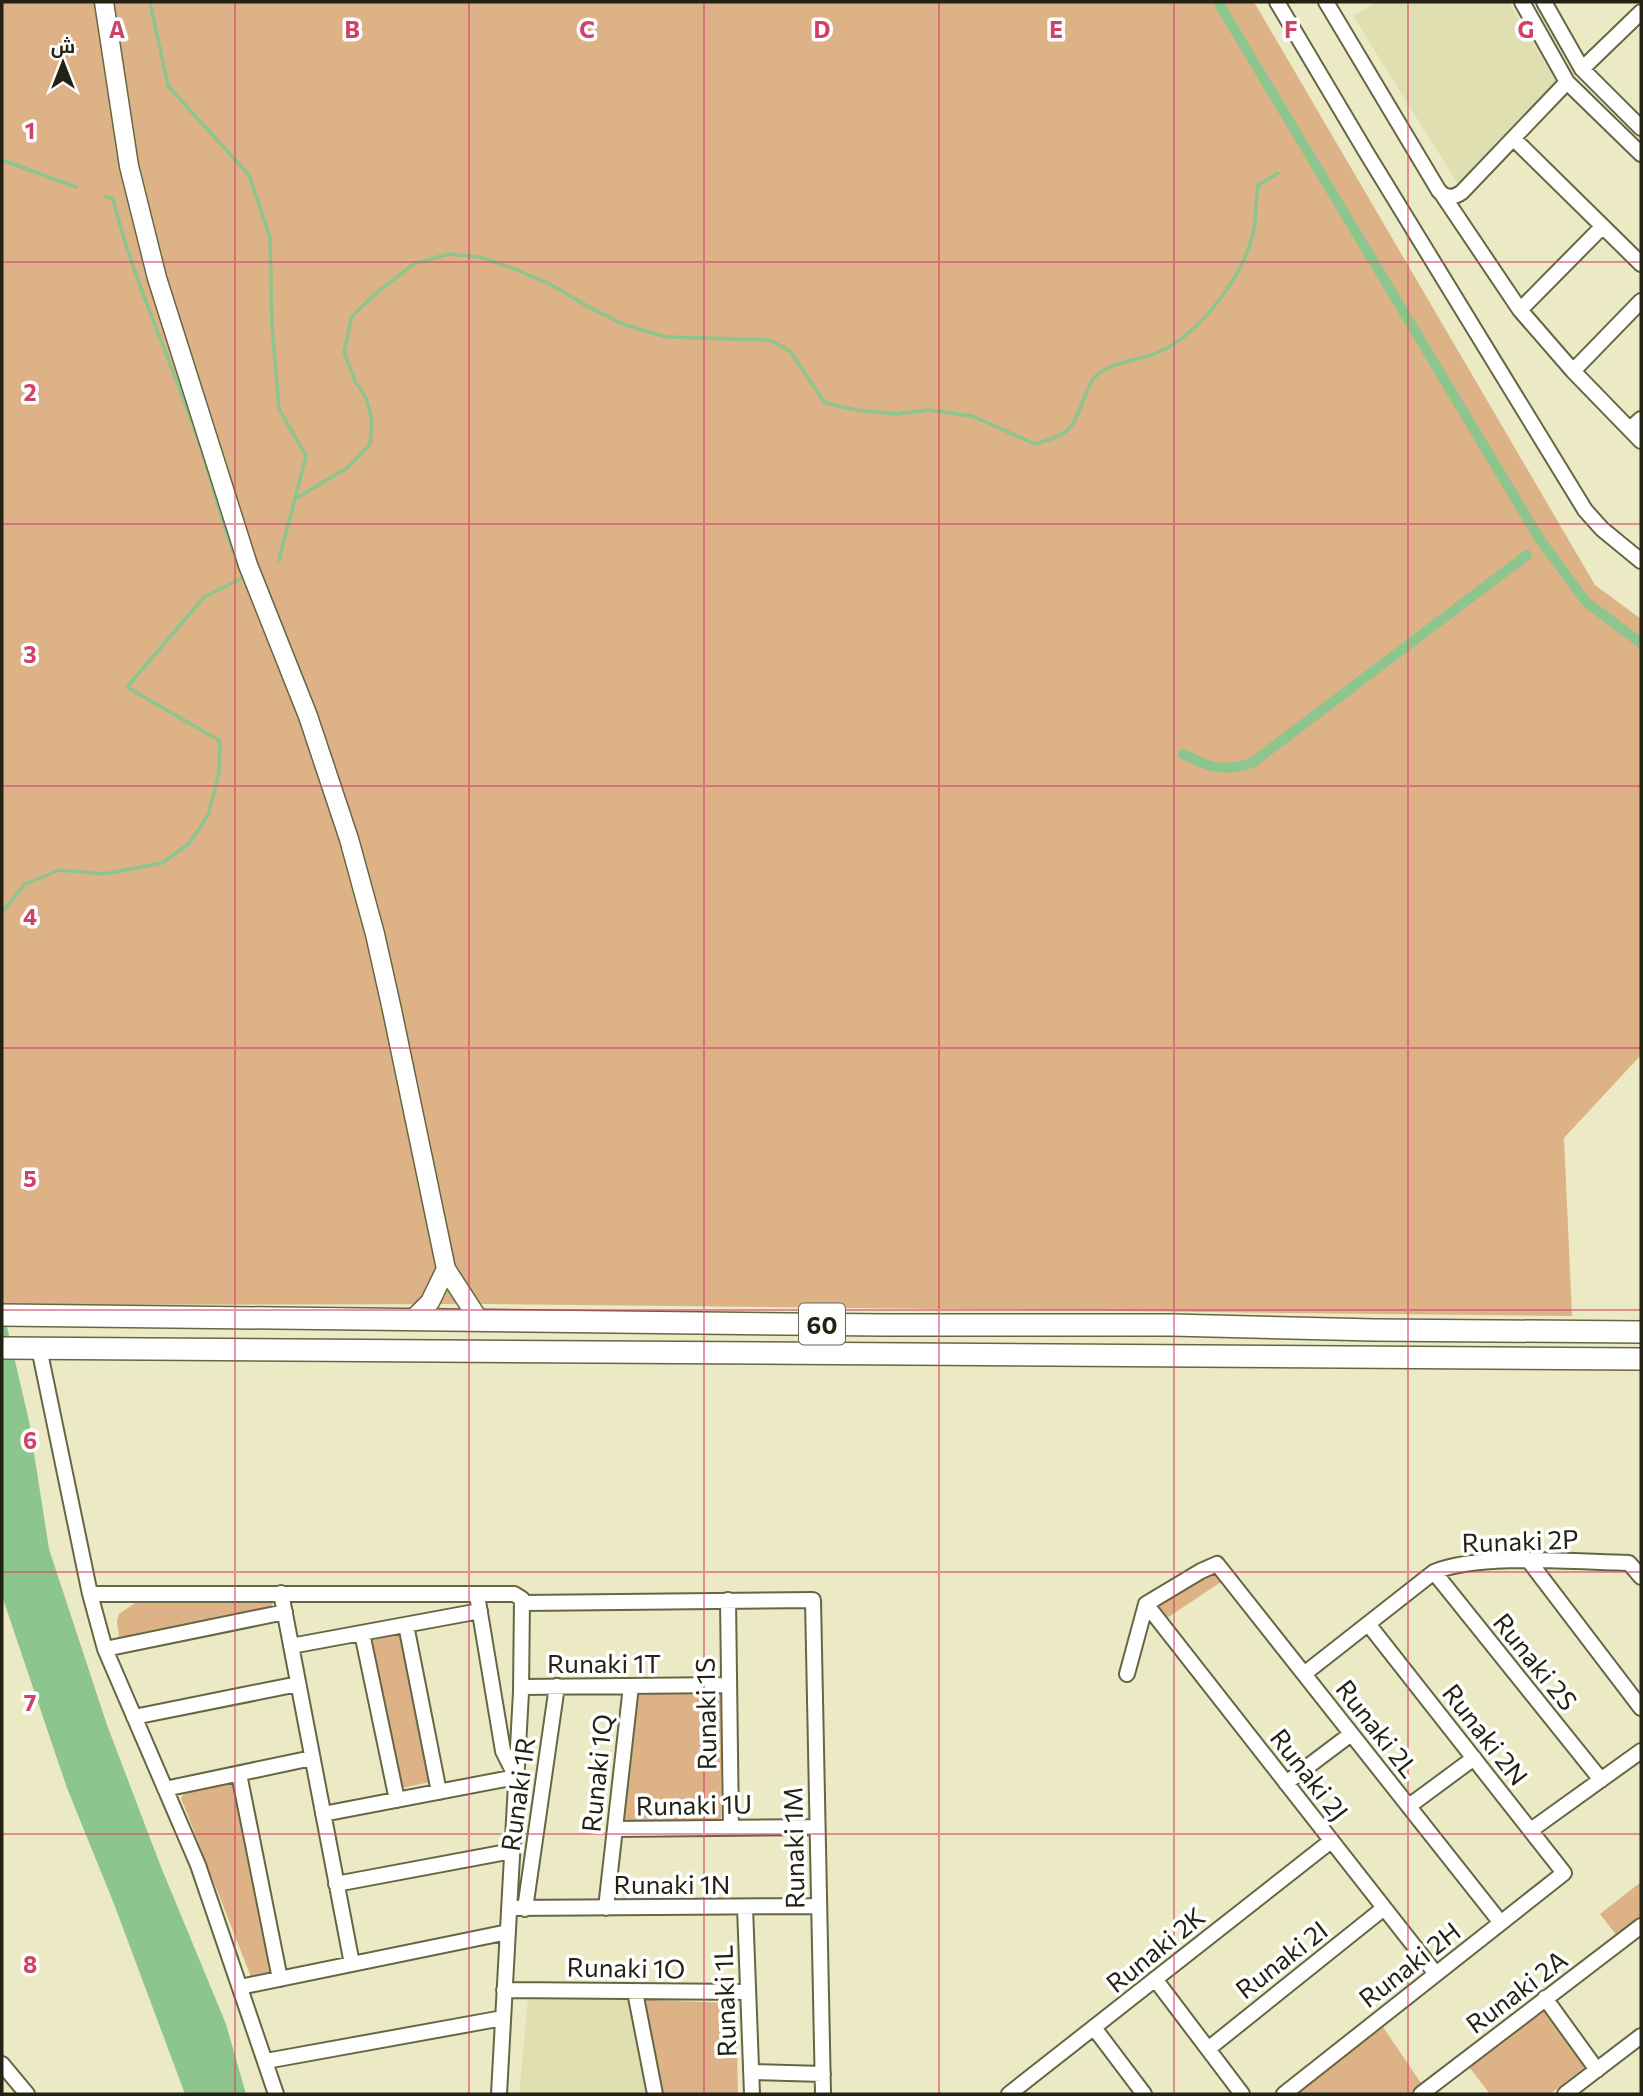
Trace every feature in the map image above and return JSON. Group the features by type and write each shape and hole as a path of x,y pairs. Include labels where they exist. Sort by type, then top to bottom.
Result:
{"highway":[{"name":"60","path":"2,1315 1172,1325 1641,1332"},
{"path":"1019,1325 1012,1340 1019,1355"},
{"name":"60","path":"2,1348 1641,1359"}],"main road":[{"path":"104,2 129,166 153,266 248,565 308,716 363,887 408,1081 446,1269 479,1320"},
{"path":"413,1319 437,1292 446,1269"}],"street":[{"path":"1277,2 1373,164 1586,510 1602,529 1641,561"},
{"path":"1326,2 1441,194 1520,310 1573,371 1636,424 1641,440"},
{"path":"1522,2 1567,82 1641,155"},
{"path":"1544,2 1582,69 1641,128"},
{"path":"1582,69 1641,14"},
{"path":"1441,194 1448,197 1459,194 1567,82"},
{"path":"1514,139 1641,264"},
{"path":"1520,310 1602,227"},
{"path":"1573,371 1641,301"},
{"path":"31,1348 105,1649 198,1865 276,2094"},
{"name":"Runaki 2P","path":"1304,1674 1434,1573 1448,1567 1514,1560 1629,1563 1641,1577"},
{"path":"1530,1561 1641,1708"},
{"name":"Runaki 2L","path":"1146,1604 1217,1564 1501,1923"},
{"name":"Runaki 2S","path":"1434,1573 1601,1780"},
{"path":"281,1593 352,1964"},
{"path":"90,1594 514,1594 520,1597 523,1603 521,1687 499,2094"},
{"path":"477,1595 503,1751 516,1777"},
{"path":"523,1603 728,1600"},
{"name":"Runaki 1M","path":"728,1600 813,1600 823,2094"},
{"name":"Runaki 1S","path":"728,1600 731,1828"},
{"path":"1127,1674 1146,1604"},
{"name":"Runaki 2J","path":"1146,1604 1436,1974"},
{"path":"291,1646 480,1611"},
{"path":"105,1649 285,1612"},
{"path":"406,1625 439,1791"},
{"name":"Runaki 2N","path":"1369,1625 1564,1872"},
{"path":"362,1633 397,1800"},
{"path":"134,1717 298,1684"},
{"name":"Runaki 1T","path":"521,1687 729,1685"},
{"name":"Runaki 1R","path":"526,1909 557,1686"},
{"name":"Runaki 1Q","path":"606,1908 631,1686"},
{"path":"1286,1783 1352,1734"},
{"path":"1531,1830 1641,1751"},
{"path":"165,1789 312,1758"},
{"path":"1409,1806 1474,1758"},
{"path":"239,1774 280,1979"},
{"path":"323,1814 516,1777"},
{"name":"Runaki 1U","path":"615,1829 817,1827"},
{"name":"Runaki 2K","path":"1009,2094 1331,1841"},
{"path":"336,1884 512,1852"},
{"name":"Runaki 2H","path":"1284,2094 1564,1872"},
{"name":"Runaki 1N","path":"509,1908 819,1906"},
{"name":"Runaki 1L","path":"745,1907 752,2094"},
{"name":"Runaki 2I","path":"1208,2049 1384,1908"},
{"name":"Runaki 2A","path":"1421,2094 1641,1926"},
{"path":"240,1987 508,1932"},
{"path":"1155,1979 1242,2094"},
{"name":"Runaki 1O","path":"504,1990 748,1992"},
{"path":"635,1992 656,2094"},
{"path":"1545,1998 1597,2070"},
{"path":"266,2061 503,2018"},
{"path":"1095,2029 1144,2094"},
{"path":"1565,2094 1640,2039"},
{"path":"2,2064 27,2094"},
{"path":"751,2071 823,2074"}],"shaded area":[{"path":"2,2 1254,2 1595,585 1641,619 1641,1055 1564,1138 1572,1316 491,1304 2,1305"},
{"path":"1377,2 1509,2 1557,83 1458,184 1353,16"},
{"path":"2,1305 29,1421 49,1549 107,1725 161,1867 226,2024 246,2094 185,2094 114,1904 67,1788 2,1596"},
{"path":"1212,1572 1221,1582 1167,1618 1158,1605"},
{"path":"272,1601 273,1606 119,1637 119,1614 135,1603"},
{"path":"399,1634 430,1782 402,1788 372,1640"},
{"path":"722,1692 721,1822 624,1823 639,1693"},
{"path":"233,1783 271,1974 251,1977 181,1798 184,1794"},
{"path":"1641,1882 1641,1918 1617,1936 1600,1914"},
{"path":"528,1998 628,1998 646,2094 519,2094"},
{"path":"643,2000 736,2003 738,2094 664,2094"},
{"path":"1544,2010 1586,2066 1550,2094 1490,2094 1469,2067"},
{"path":"1383,2027 1423,2086 1412,2094 1294,2094"}],"waterway":[{"path":"150,2 168,86 249,175 270,237 272,326 279,409 306,456 279,560"},
{"path":"1218,2 1539,538 1586,602 1641,643"},
{"path":"2,160 76,187"},
{"path":"295,499 347,468 370,444 372,420 366,398 355,381 344,352 352,316 414,264 448,254 480,257 550,284 625,325 667,337 769,340 790,351 825,403 856,410 896,414 929,410 972,416 1035,444 1069,429 1095,377 1117,364 1151,355 1174,344 1203,319 1228,288 1246,254 1254,232 1258,185 1278,173"},
{"path":"2,912 25,884 60,870 104,874 162,863 189,844 208,815 219,773 220,741 127,687 204,597 244,577 225,529 189,415 132,262 113,199 106,197"},
{"path":"1183,754 1217,767 1252,763 1527,555"}]}
